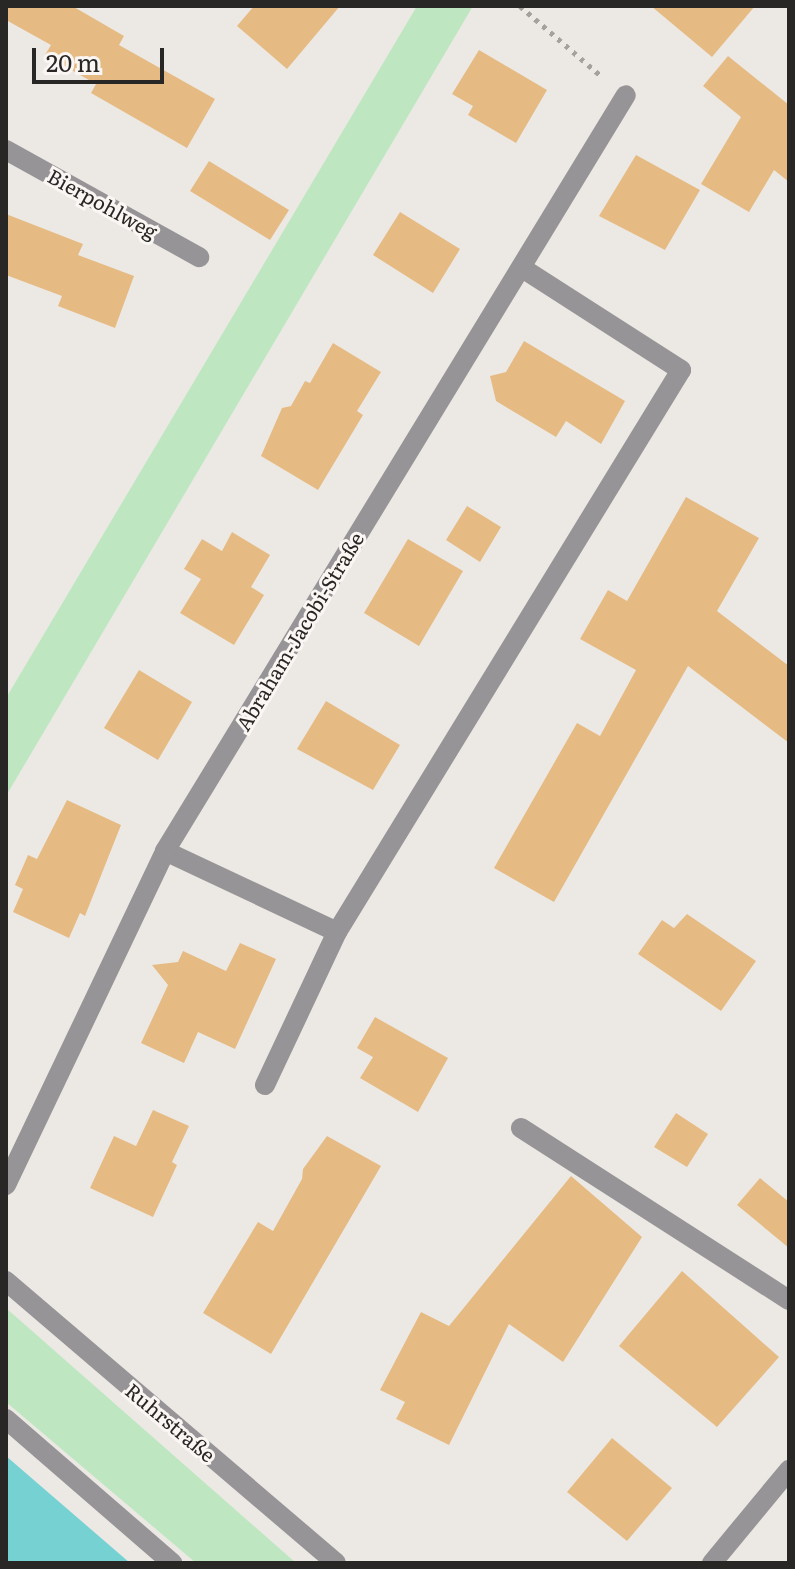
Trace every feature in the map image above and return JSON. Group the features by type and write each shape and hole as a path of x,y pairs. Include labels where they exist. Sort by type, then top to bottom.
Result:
{"street":[{"name":"Abraham-Jacobi-Straße","path":"6,1185 165,851 626,95"},
{"name":"Bierpohlweg","path":"6,150 199,257"},
{"path":"265,1085 337,932 681,370 522,268"},
{"path":"165,851 337,932"},
{"path":"521,1128 789,1300"},
{"name":"Ruhrstraße","path":"6,1281 336,1563"},
{"path":"6,1419 172,1563"},
{"path":"712,1563 789,1470"}],"path":[{"path":"520,6 626,95"}],"green space":[{"path":"417,6 473,6 6,796 6,698"},
{"path":"6,1308 296,1563 196,1563 6,1402"}],"water":[{"path":"6,1456 130,1563 6,1563"}],"building":[{"path":"6,6 74,7 124,36 119,45 215,99 187,148 91,93 96,84 45,55 51,45 6,20"},
{"path":"254,6 340,6 287,69 237,26"},
{"path":"651,6 755,6 712,57"},
{"path":"479,50 547,90 516,143 468,115 473,106 452,94"},
{"path":"728,56 789,105 789,182 774,170 749,212 701,184 741,117 703,86"},
{"path":"636,155 700,190 665,250 599,216"},
{"path":"209,161 289,210 270,240 190,191"},
{"path":"400,212 460,249 433,293 373,255"},
{"path":"6,214 83,244 78,255 134,276 115,328 58,306 62,296 6,275"},
{"path":"524,341 625,401 601,444 566,421 556,437 496,401 490,376 506,372"},
{"path":"333,343 381,372 357,411 363,415 318,490 261,456 282,408 291,406 305,381 310,383"},
{"path":"686,497 759,538 717,611 789,666 789,743 688,666 554,902 494,868 577,723 600,736 636,670 580,639 608,590 627,601"},
{"path":"467,506 501,527 480,562 446,540"},
{"path":"232,532 270,555 251,587 264,595 234,645 180,613 201,579 184,569 202,539 222,551"},
{"path":"408,539 463,571 419,646 364,613"},
{"path":"139,670 192,702 158,760 104,728"},
{"path":"326,701 400,745 373,790 297,749"},
{"path":"67,800 121,825 85,916 80,913 69,938 13,912 23,889 15,885 28,855 37,859"},
{"path":"687,914 756,961 721,1011 638,954 662,920 674,928"},
{"path":"240,943 276,959 235,1049 198,1032 184,1063 141,1043 168,985 152,965 178,962 183,951 226,971"},
{"path":"375,1017 448,1058 418,1112 360,1078 373,1057 357,1048"},
{"path":"153,1110 189,1126 172,1162 177,1165 153,1217 90,1188 114,1136 136,1146"},
{"path":"676,1113 708,1134 687,1167 654,1147"},
{"path":"327,1136 381,1166 271,1354 203,1313 258,1222 273,1231 302,1179 303,1169"},
{"path":"571,1176 642,1237 563,1362 509,1324 449,1445 396,1419 405,1402 380,1390 421,1312 449,1326"},
{"path":"760,1178 789,1202 789,1248 737,1205"},
{"path":"682,1271 779,1357 717,1427 619,1346"},
{"path":"612,1438 672,1488 627,1541 567,1492"}]}
